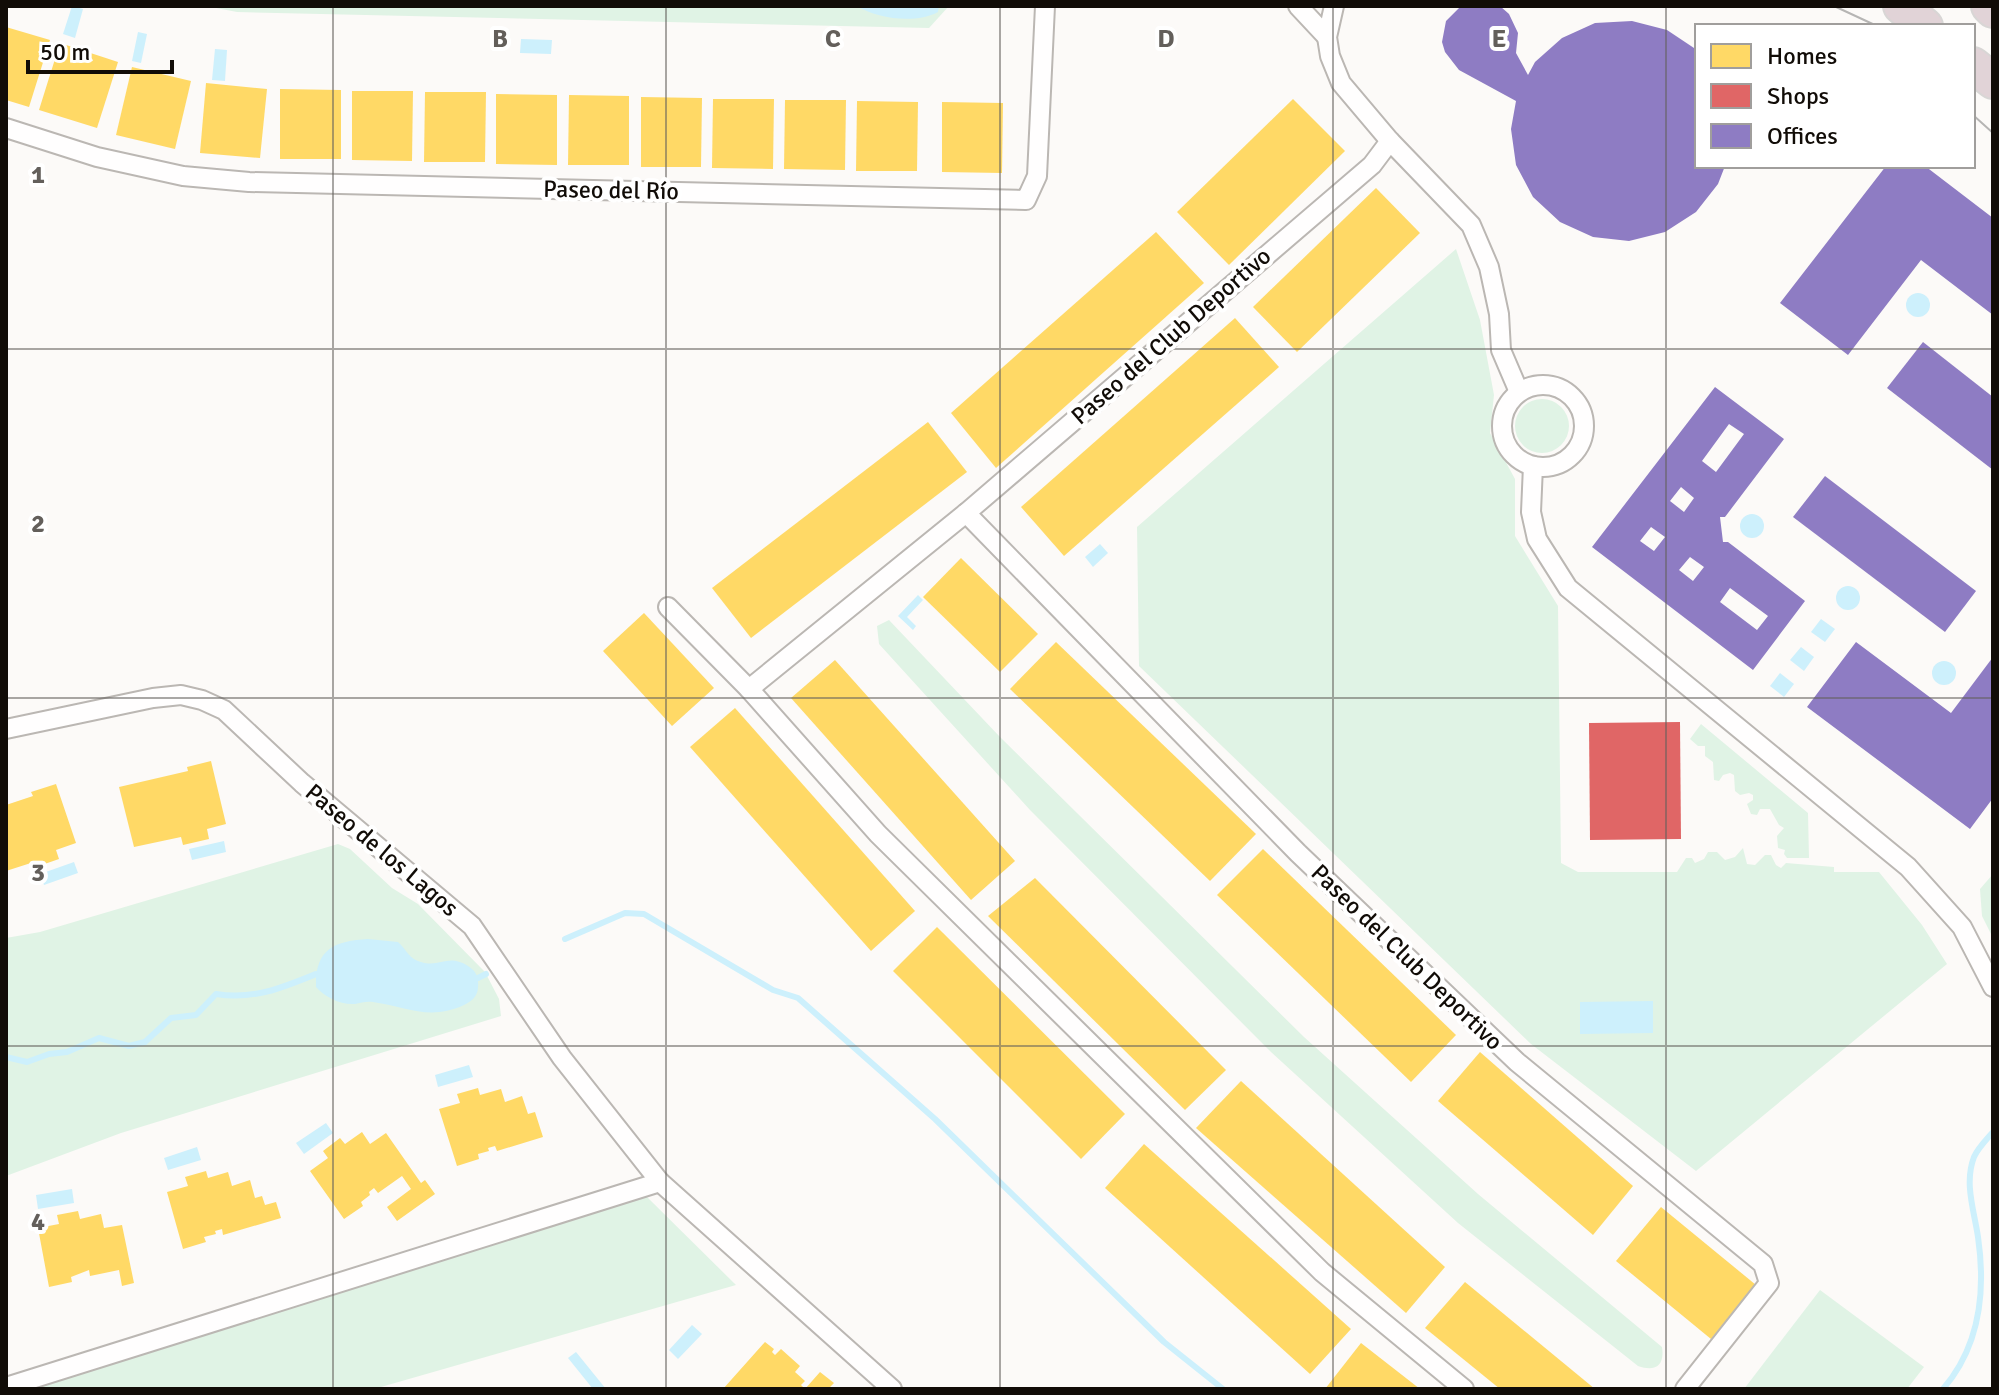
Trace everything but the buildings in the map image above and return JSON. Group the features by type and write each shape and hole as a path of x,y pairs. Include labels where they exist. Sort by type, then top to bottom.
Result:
{"highway":[{"path":"1901,6 1923,24"},
{"path":"1975,67 1993,81"}],"street":[{"name":"Paseo del Río","path":"6,128 183,176 249,182 1026,200 1037,176 1045,6"},
{"path":"1298,6 1327,37"},
{"path":"1334,6 1327,37 1330,56 1341,83 1390,141 1471,225 1489,267 1499,314 1501,350 1519,392"},
{"name":"Paseo del Club Deportivo","path":"749,689 966,513 1377,160 1390,141"},
{"path":"1531,386 1556,387 1575,400 1584,418 1584,432 1572,456 1560,464 1547,467 1533,466 1510,452 1501,427 1503,413 1519,392 1531,386"},
{"path":"1533,466 1531,512 1537,539 1568,588 1908,867 1962,927 1993,987"},
{"name":"Paseo del Club Deportivo","path":"966,513 1298,853 1517,1062 1763,1264 1769,1283 1685,1389"},
{"path":"668,607 749,689 878,834 1322,1272 1464,1389"},
{"name":"Paseo de los Lagos","path":"6,729 181,695 224,710 302,783 472,926 562,1058 660,1182 892,1389"},
{"path":"6,1387 660,1182"}],"green space":[{"path":"206,6 949,6 929,28 237,12"},
{"path":"1456,249 1480,320 1494,395 1490,433 1515,479 1515,536 1558,606 1561,863 1578,872 1677,872 1686,858 1692,858 1695,863 1704,859 1708,852 1717,852 1725,860 1735,857 1743,848 1747,864 1755,865 1765,855 1771,855 1781,868 1786,863 1834,867 1834,872 1879,872 1922,925 1947,964 1696,1171 1531,1044 1139,666 1137,527"},
{"path":"1542,399 1553,401 1561,407 1567,415 1567,437 1561,445 1553,451 1542,453 1531,451 1523,445 1517,437 1515,426 1517,415 1523,407 1531,401"},
{"path":"889,620 1000,737 1304,1037 1478,1194 1662,1347 1662,1359 1658,1366 1638,1366 1458,1223 1271,1052 1030,810 879,644 877,626"},
{"path":"1701,724 1808,813 1809,858 1787,858 1785,850 1778,848 1777,836 1784,828 1770,809 1760,809 1757,815 1751,814 1747,804 1753,800 1753,795 1740,795 1735,791 1734,775 1730,773 1723,775 1719,781 1714,780 1713,762 1705,756 1705,746 1698,746 1690,739"},
{"path":"338,844 350,849 392,888 418,904 485,972 499,999 501,1016 121,1133 6,1176 6,938 40,932"},
{"path":"1993,874 1993,938 1982,916 1980,889"},
{"path":"645,1195 736,1285 374,1389 14,1389"},
{"path":"1820,1290 1924,1367 1907,1389 1744,1389"}],"water":[{"path":"72,6 83,9 75,38 63,34"},
{"path":"857,6 939,6 938,12 929,16 908,19 875,14"},
{"path":"138,32 147,34 141,63 132,61"},
{"path":"521,39 552,40 551,54 520,53"},
{"path":"215,49 227,50 225,81 212,80"},
{"path":"1918,293 1926,297 1930,305 1926,313 1918,317 1910,313 1906,305 1910,297"},
{"path":"1752,514 1760,518 1764,526 1760,534 1752,538 1744,534 1740,526 1744,518"},
{"path":"1100,544 1108,553 1093,567 1085,557"},
{"path":"1848,586 1856,590 1860,598 1856,606 1848,610 1840,606 1836,598 1840,590"},
{"path":"918,595 923,600 907,617 916,626 913,630 898,616"},
{"path":"1821,619 1835,629 1825,642 1811,632"},
{"path":"1801,647 1814,657 1804,671 1790,660"},
{"path":"1944,661 1952,665 1956,673 1952,681 1944,685 1936,681 1932,673 1936,665"},
{"path":"1780,673 1794,684 1784,697 1770,686"},
{"path":"224,841 226,852 192,860 189,849"},
{"path":"74,862 78,873 44,885 40,874"},
{"path":"368,939 398,942 411,957 421,962 461,962 475,972 478,983 476,996 451,1010 429,1012 373,1002 338,1002 316,987 319,964 329,950 345,942"},
{"path":"1653,1001 1653,1033 1580,1034 1580,1002"},
{"path":"469,1065 473,1077 438,1087 435,1075"},
{"path":"326,1123 333,1133 304,1154 296,1143"},
{"path":"197,1147 201,1160 168,1170 164,1158"},
{"path":"72,1189 74,1203 38,1209 36,1195"},
{"path":"692,1325 702,1334 678,1359 669,1350"},
{"path":"576,1352 606,1389 593,1389 568,1358"}],"waterway":[{"path":"565,939 625,913 644,914 773,990 798,998 935,1119 1164,1342 1223,1389"},
{"path":"6,1057 27,1062 49,1054 67,1052 99,1038 129,1046 145,1042 171,1018 196,1015 216,994 255,994 316,974"},
{"path":"478,978 486,974"},
{"path":"1943,1389 1965,1355 1977,1318 1981,1278 1970,1177 1976,1154 1993,1132"}],"tram line":[{"path":"1834,6 1873,24"},
{"path":"1975,117 1993,133"}]}
